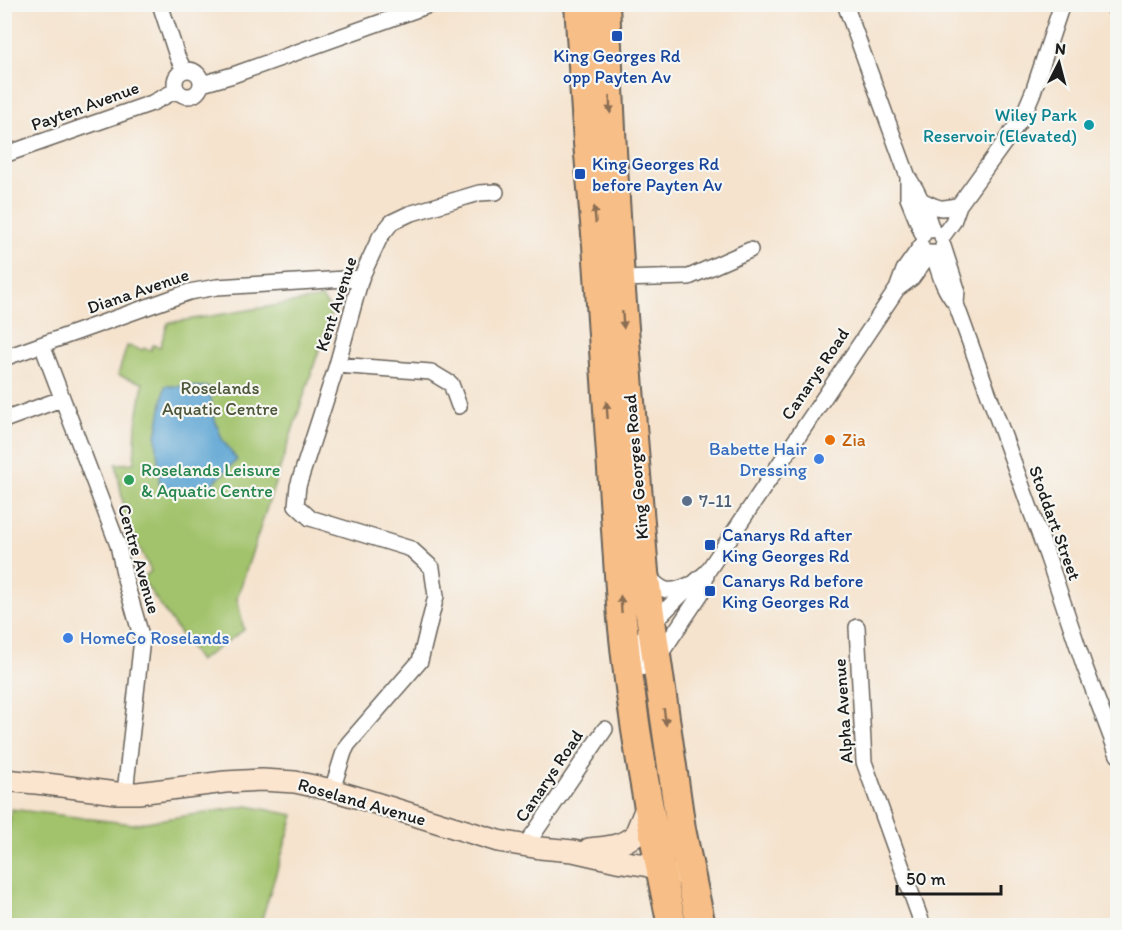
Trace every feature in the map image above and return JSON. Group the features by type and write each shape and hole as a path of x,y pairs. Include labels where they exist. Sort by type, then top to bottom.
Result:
{"highway":[{"name":"King Georges Road","path":"579,4 627,675 648,803 672,926"},
{"name":"King Georges Road","path":"605,4 620,279 644,572 681,828 701,926"}],"street":[{"path":"160,4 184,70"},
{"path":"202,84 432,4"},
{"name":"Stoddart Street","path":"845,4 908,177 923,201 944,286 956,304 1118,755"},
{"name":"Canarys Road","path":"897,289 917,272 945,213 959,205 1022,118 1062,4"},
{"path":"1113,4 1118,16"},
{"path":"184,70 193,70 201,79 202,84 194,95 185,96 177,90 175,81 184,70"},
{"name":"Payten Avenue","path":"4,156 152,104 177,90"},
{"name":"Stoddart Street","path":"908,177 908,198 957,289 956,304"},
{"name":"Kent Avenue","path":"332,790 348,744 420,661 436,596 432,568 411,549 310,518 296,506 298,486 337,365 361,278 380,237 392,222 409,214 479,193 496,192"},
{"path":"923,201 938,208 959,205"},
{"name":"Canarys Road","path":"635,725 644,697 640,645 652,627 691,585 707,572 897,289 904,270 932,242"},
{"path":"620,279 689,277 750,250"},
{"name":"Stoddart Street","path":"917,272 925,274 944,286"},
{"name":"Diana Avenue","path":"4,358 189,292 217,287 361,278"},
{"name":"Centre Avenue","path":"42,345 118,545 142,639 125,793"},
{"path":"337,365 431,372 451,384 459,406"},
{"path":"4,420 62,399"},
{"path":"644,572 658,588 677,591 691,585"},
{"name":"Canarys Road","path":"657,659 702,592 707,572"},
{"name":"Alpha Avenue","path":"857,627 864,762 923,926"},
{"name":"Canarys Road","path":"524,846 605,729"},
{"name":"Roseland Avenue","path":"4,780 125,793 225,782 262,780 295,782 332,790 498,841 573,851 661,870 691,879"},
{"name":"Roseland Avenue","path":"573,851 615,846 630,838 634,835 648,803"}],"green space":[{"name":"Roselands Aquatic Centre","path":"322,298 332,311 237,598 244,630 199,661 142,579 151,571 131,530 127,531 120,511 124,509 116,464 134,463 136,425 143,383 118,375 127,346 143,350 144,348 151,350 153,345 160,347 168,323"},
{"path":"248,806 294,815 260,925 5,925 4,866 11,809 133,824"}],"water":[{"path":"165,386 209,387 213,414 222,439 237,460 205,491 160,489 156,436"}],"place":[{"name":"King Georges Rd opp Payten Av","path":"617,36"},
{"name":"Wiley Park Reservoir (Elevated)","path":"1089,125"},
{"name":"King Georges Rd before Payten Av","path":"580,174"},
{"name":"Zia","path":"830,440"},
{"name":"Babette Hair Dressing","path":"819,459"},
{"name":"Roselands Leisure & Aquatic Centre","path":"129,480"},
{"name":"7-11","path":"687,501"},
{"name":"Canarys Rd after King Georges Rd","path":"710,545"},
{"name":"Canarys Rd before King Georges Rd","path":"710,591"},
{"name":"HomeCo Roselands","path":"68,638"}]}
